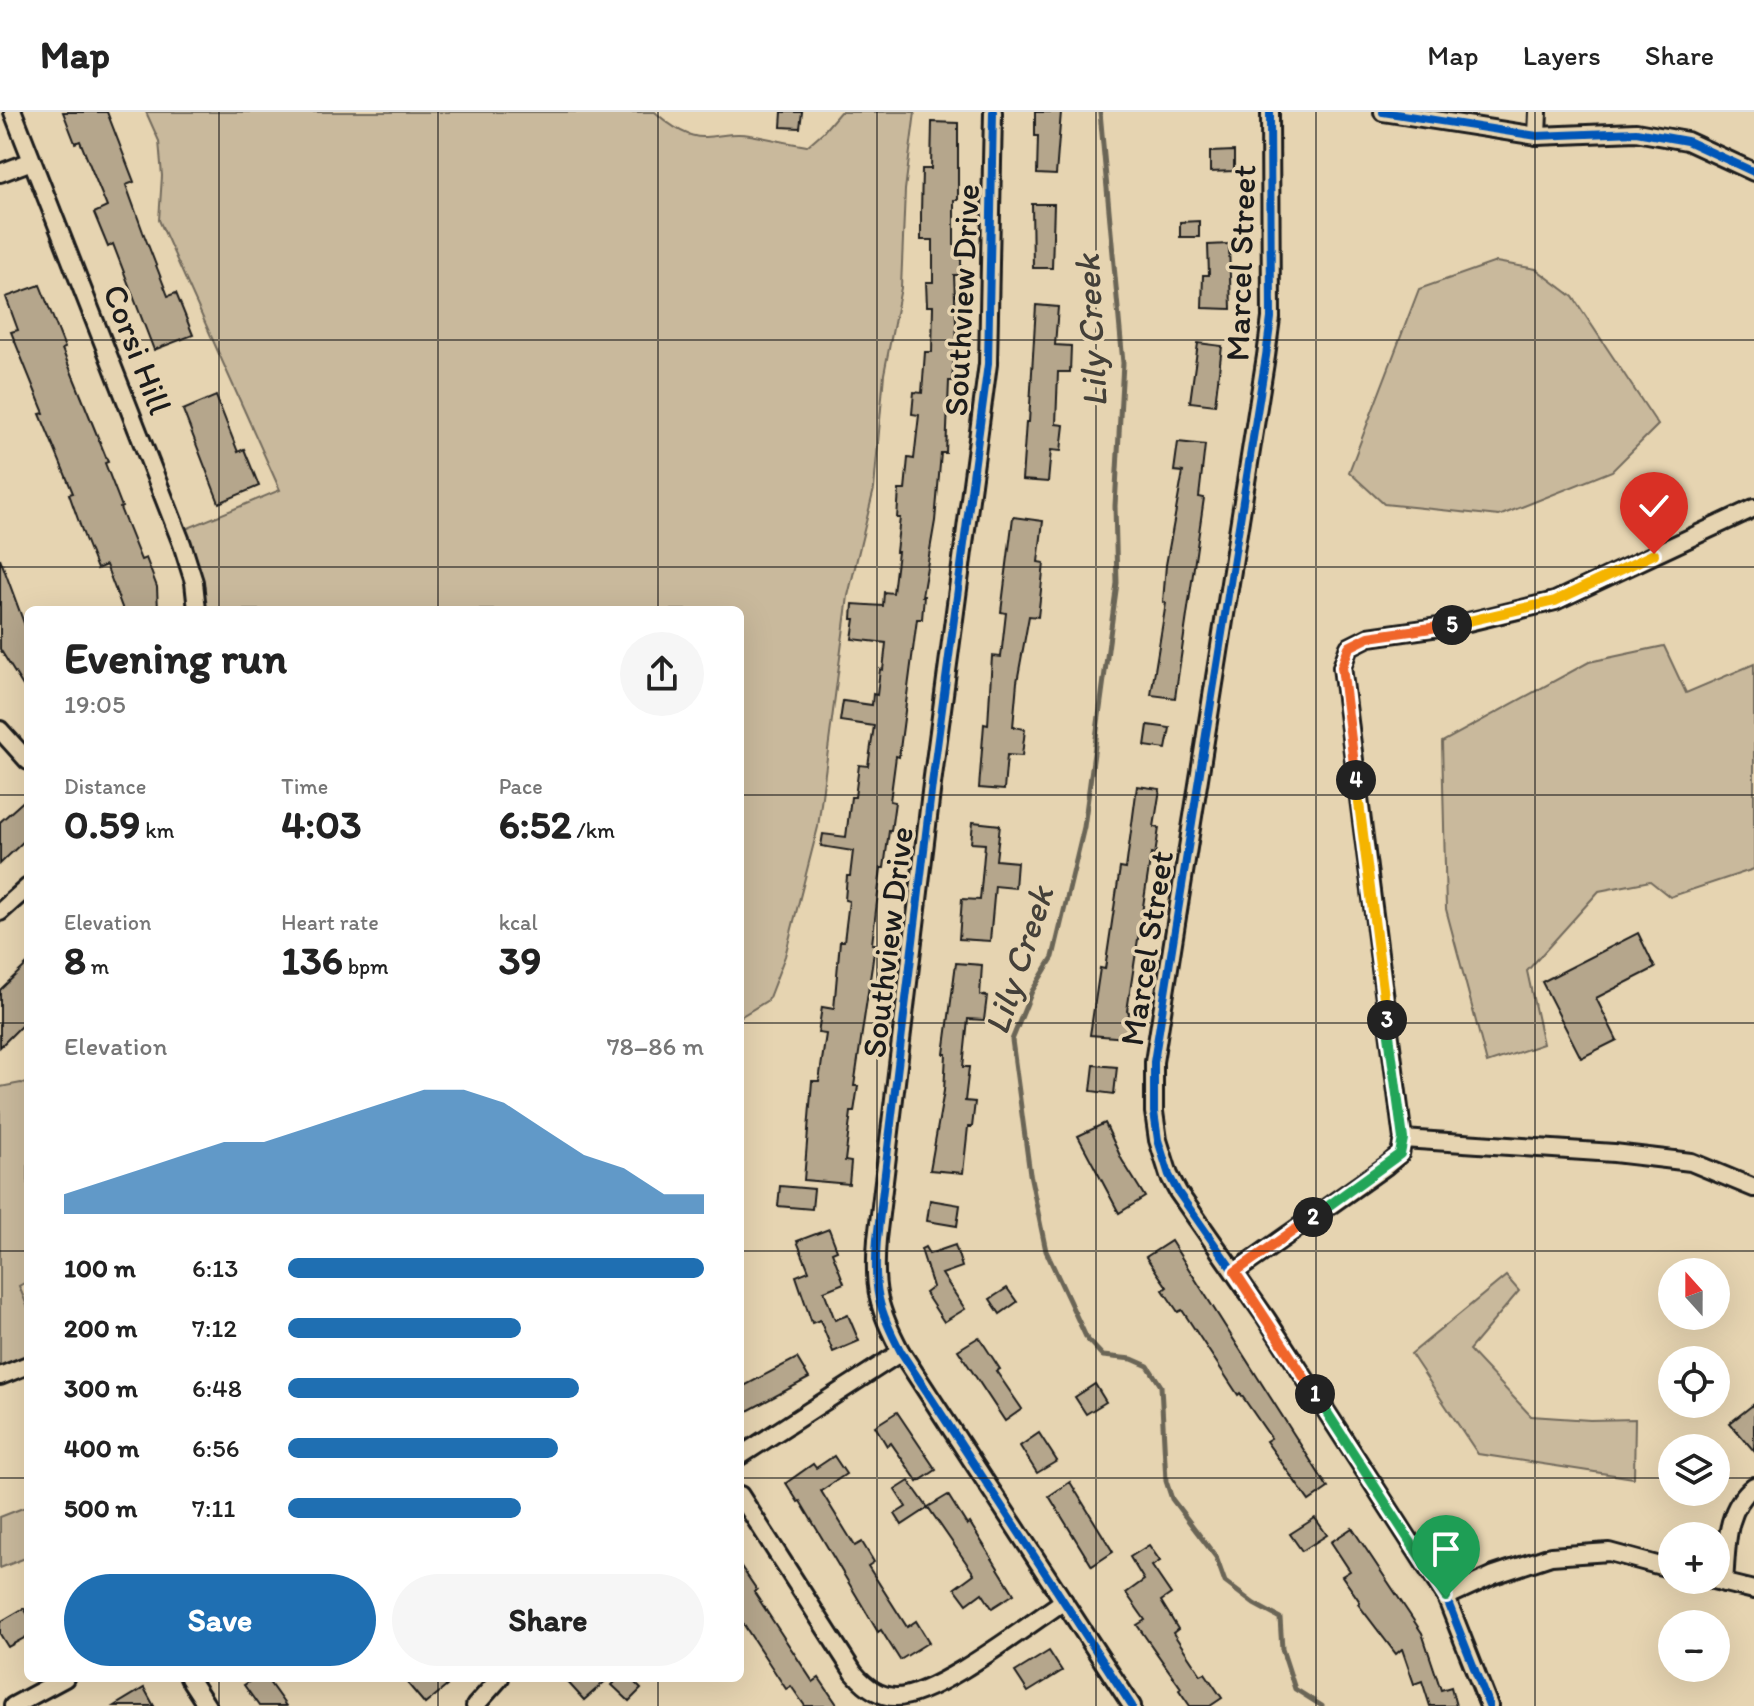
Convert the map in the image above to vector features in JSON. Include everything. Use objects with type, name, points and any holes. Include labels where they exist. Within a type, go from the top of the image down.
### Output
[{"type":"street","name":"Corsi Hill","points":[[13,112],[182,544],[194,582],[197,606]]},
{"type":"street","name":"Southview Drive","points":[[993,112],[988,364],[932,784],[875,1267],[877,1299],[901,1352],[1132,1706]]},
{"type":"street","name":"Marcel Street","points":[[1270,112],[1269,331],[1157,1046],[1153,1089],[1158,1140],[1178,1192],[1235,1272],[1446,1597],[1489,1706]]},
{"type":"street","points":[[1383,112],[1537,136],[1636,132],[1687,141],[1754,172]]},
{"type":"street","points":[[1537,136],[1538,112]]},
{"type":"street","points":[[0,173],[32,161]]},
{"type":"street","points":[[1235,1272],[1386,1166],[1400,1154],[1403,1139],[1342,667],[1349,647],[1369,637],[1460,624],[1555,601],[1754,508]]},
{"type":"street","points":[[0,730],[24,757]]},
{"type":"street","points":[[0,912],[24,891]]},
{"type":"street","points":[[1403,1139],[1614,1153],[1691,1162],[1754,1188]]},
{"type":"street","points":[[744,1453],[901,1352]]},
{"type":"street","points":[[0,1376],[24,1367]]},
{"type":"street","points":[[1729,1522],[1743,1495],[1754,1486]]},
{"type":"street","points":[[744,1501],[854,1673],[870,1689],[881,1694],[897,1697],[926,1691],[1064,1601]]},
{"type":"street","points":[[1446,1597],[1494,1575],[1551,1556],[1609,1552],[1658,1565]]},
{"type":"street","points":[[1730,1585],[1754,1590]]},
{"type":"street","points":[[13,1706],[58,1682]]},
{"type":"street","points":[[192,1682],[207,1706]]},
{"type":"street","points":[[475,1706],[496,1682]]},
{"type":"shaded area","points":[[146,112],[655,112],[684,133],[698,137],[744,134],[807,146],[840,112],[915,112],[905,190],[901,288],[884,374],[874,489],[848,596],[818,827],[785,956],[768,1000],[744,1015],[744,606],[195,606],[176,533],[280,490],[159,220],[162,176],[159,141]]},
{"type":"shaded area","points":[[1496,262],[1536,269],[1573,297],[1658,425],[1612,471],[1499,516],[1384,504],[1349,472],[1419,289]]},
{"type":"shaded area","points":[[1664,646],[1686,693],[1754,664],[1754,869],[1670,897],[1650,881],[1599,891],[1527,971],[1543,1044],[1487,1063],[1446,909],[1442,742],[1589,662]]},
{"type":"shaded area","points":[[24,1083],[24,1283],[19,1286],[24,1298],[24,1366],[0,1375],[0,1087]]},
{"type":"shaded area","points":[[1506,1276],[1519,1291],[1469,1350],[1531,1416],[1635,1419],[1634,1478],[1478,1454],[1411,1354]]},
{"type":"shaded area","points":[[24,1508],[24,1559],[0,1568],[0,1517]]},
{"type":"building","points":[[63,112],[107,112],[134,182],[126,185],[143,232],[168,296],[176,293],[193,335],[154,350],[113,244],[108,247],[94,213],[107,207],[80,141],[75,143]]},
{"type":"building","points":[[782,112],[802,112],[800,128],[781,127]]},
{"type":"building","points":[[1035,112],[1061,112],[1056,175],[1037,174]]},
{"type":"building","points":[[932,122],[958,123],[958,200],[954,200],[954,245],[961,245],[961,275],[954,275],[957,345],[952,381],[949,381],[946,453],[941,453],[935,521],[922,596],[922,619],[917,619],[899,757],[896,756],[890,801],[895,802],[891,831],[884,868],[881,868],[872,944],[875,944],[854,1086],[858,1086],[854,1112],[851,1112],[845,1161],[851,1162],[849,1184],[804,1180],[812,1081],[819,1081],[826,1034],[818,1033],[822,1007],[834,1009],[840,941],[844,941],[849,901],[845,900],[847,876],[850,876],[853,851],[821,846],[823,834],[846,837],[859,765],[868,766],[874,726],[840,721],[843,701],[872,705],[873,694],[877,695],[880,669],[883,670],[886,643],[852,639],[855,619],[852,619],[853,604],[883,606],[884,592],[893,593],[900,518],[897,518],[899,490],[905,490],[908,458],[914,459],[919,415],[912,414],[914,392],[922,393],[925,352],[932,352],[933,306],[927,306],[926,282],[933,282],[933,240],[921,240],[921,214],[922,169],[931,169]]},
{"type":"building","points":[[1234,151],[1234,171],[1210,172],[1210,152]]},
{"type":"building","points":[[1032,204],[1054,204],[1052,268],[1033,268]]},
{"type":"building","points":[[1199,221],[1199,237],[1180,237],[1180,222]]},
{"type":"building","points":[[1229,244],[1231,309],[1202,308],[1203,275],[1209,275],[1208,245]]},
{"type":"building","points":[[40,285],[65,348],[62,349],[108,462],[105,463],[120,508],[141,560],[146,558],[157,587],[158,606],[121,606],[106,565],[97,569],[69,494],[73,493],[40,414],[44,413],[11,332],[18,330],[6,297]]},
{"type":"building","points":[[1036,305],[1058,307],[1055,345],[1071,346],[1070,372],[1058,372],[1056,424],[1064,425],[1061,451],[1051,450],[1048,482],[1022,480]]},
{"type":"building","points":[[1198,343],[1222,346],[1215,405],[1190,402]]},
{"type":"building","points":[[216,396],[238,452],[244,449],[259,486],[219,503],[183,410]]},
{"type":"building","points":[[1178,442],[1205,445],[1199,497],[1204,498],[1175,698],[1151,695],[1166,603],[1163,602],[1166,565],[1183,472],[1174,471]]},
{"type":"building","points":[[1013,517],[1043,521],[1038,562],[1044,563],[1038,617],[1029,616],[1017,682],[1013,727],[1025,729],[1022,756],[1007,755],[1004,790],[979,788],[984,724],[988,725],[992,656],[1001,657],[1006,613],[1001,612]]},
{"type":"building","points":[[0,558],[24,623],[24,688],[0,649]]},
{"type":"building","points":[[1148,725],[1170,728],[1166,749],[1145,746]]},
{"type":"building","points":[[1137,786],[1160,789],[1154,827],[1159,828],[1155,855],[1151,854],[1127,1011],[1127,1038],[1090,1035],[1100,968],[1105,969],[1120,868],[1126,869]]},
{"type":"building","points":[[24,801],[24,841],[0,864],[0,822]]},
{"type":"building","points":[[973,822],[1000,825],[996,860],[1017,862],[1015,888],[995,886],[990,941],[959,939],[962,899],[980,900],[985,844],[971,843]]},
{"type":"building","points":[[1638,933],[1655,968],[1596,998],[1617,1040],[1581,1058],[1542,982]]},
{"type":"building","points":[[956,963],[982,965],[980,995],[987,996],[984,1020],[968,1019],[963,1067],[969,1067],[965,1101],[975,1102],[972,1127],[968,1127],[963,1173],[930,1170],[944,1091],[944,1054]]},
{"type":"building","points":[[24,967],[24,1023],[0,1047],[0,990]]},
{"type":"building","points":[[1094,1065],[1117,1067],[1114,1094],[1091,1091]]},
{"type":"building","points":[[1105,1123],[1122,1160],[1145,1197],[1119,1213],[1078,1136]]},
{"type":"building","points":[[780,1186],[814,1189],[812,1209],[778,1206]]},
{"type":"building","points":[[930,1200],[960,1205],[957,1226],[927,1221]]},
{"type":"building","points":[[829,1229],[837,1250],[832,1252],[844,1283],[824,1291],[835,1320],[848,1315],[859,1341],[833,1352],[820,1320],[812,1323],[796,1276],[809,1271],[797,1241]]},
{"type":"building","points":[[1171,1241],[1328,1488],[1309,1501],[1266,1441],[1271,1438],[1240,1393],[1238,1395],[1182,1310],[1178,1312],[1163,1290],[1167,1287],[1146,1257]]},
{"type":"building","points":[[955,1245],[962,1267],[942,1274],[965,1309],[944,1322],[925,1293],[933,1287],[921,1249],[925,1247],[929,1254]]},
{"type":"building","points":[[1007,1288],[1017,1302],[1000,1314],[990,1299]]},
{"type":"building","points":[[979,1337],[1000,1369],[996,1371],[1022,1409],[1005,1421],[958,1350]]},
{"type":"building","points":[[797,1358],[809,1378],[744,1413],[744,1386]]},
{"type":"building","points":[[1095,1384],[1106,1402],[1086,1414],[1075,1397]]},
{"type":"building","points":[[1754,1404],[1754,1451],[1730,1423]]},
{"type":"building","points":[[897,1412],[936,1470],[918,1482],[891,1443],[887,1446],[875,1426]]},
{"type":"building","points":[[1039,1433],[1057,1461],[1037,1473],[1020,1446]]},
{"type":"building","points":[[834,1456],[846,1474],[821,1491],[855,1546],[862,1542],[874,1562],[868,1566],[907,1627],[916,1621],[929,1642],[900,1660],[881,1630],[878,1632],[800,1501],[786,1483],[813,1464],[816,1468]]},
{"type":"building","points":[[909,1481],[928,1508],[902,1525],[895,1514],[906,1507],[895,1490]]},
{"type":"building","points":[[1070,1482],[1113,1552],[1092,1566],[1049,1496]]},
{"type":"building","points":[[948,1495],[967,1525],[970,1523],[1014,1594],[992,1608],[982,1593],[967,1604],[955,1588],[974,1574],[928,1507]]},
{"type":"building","points":[[1315,1518],[1327,1535],[1302,1551],[1290,1534]]},
{"type":"building","points":[[1352,1528],[1422,1633],[1441,1690],[1451,1687],[1456,1706],[1430,1706],[1422,1681],[1414,1684],[1402,1649],[1396,1654],[1358,1604],[1360,1602],[1342,1576],[1350,1571],[1331,1542]]},
{"type":"building","points":[[1149,1545],[1160,1561],[1152,1566],[1171,1594],[1161,1601],[1178,1629],[1173,1633],[1201,1675],[1205,1673],[1222,1698],[1210,1706],[1190,1706],[1137,1625],[1145,1620],[1126,1593],[1144,1580],[1130,1557]]},
{"type":"building","points":[[744,1571],[757,1590],[754,1592],[813,1682],[819,1678],[838,1706],[805,1706],[791,1686],[786,1689],[744,1625]]},
{"type":"building","points":[[24,1608],[24,1638],[8,1647],[0,1634],[0,1622]]},
{"type":"building","points":[[1049,1651],[1062,1671],[1028,1692],[1015,1672]]},
{"type":"building","points":[[249,1682],[269,1682],[286,1706],[259,1706],[244,1685]]},
{"type":"building","points":[[406,1682],[444,1682],[447,1686],[425,1704]]},
{"type":"building","points":[[568,1682],[604,1682],[584,1700]]},
{"type":"building","points":[[615,1682],[634,1682],[641,1689],[629,1701],[612,1685]]},
{"type":"building","points":[[144,1688],[154,1706],[114,1706]]},
{"type":"waterway","name":"Lily Creek","points":[[1100,112],[1123,363],[1115,506],[1117,583],[1084,827],[1053,957],[1032,991],[1012,1040],[1030,1174],[1046,1251],[1087,1339],[1103,1356],[1132,1359],[1148,1366],[1161,1386],[1166,1481],[1172,1499],[1216,1557],[1225,1582],[1254,1604],[1280,1618],[1282,1649],[1295,1689],[1322,1706]]},
{"type":"cycle path","points":[[993,112],[988,364],[932,784],[877,1239],[877,1285],[882,1311],[901,1352],[1132,1706]]},
{"type":"cycle path","points":[[1270,112],[1271,318],[1154,1062],[1154,1112],[1158,1140],[1178,1192],[1266,1318],[1446,1597],[1489,1706]]},
{"type":"cycle path","points":[[1383,112],[1537,136],[1636,132],[1687,141],[1754,172]]},
{"type":"route","points":[[1446,1597],[1235,1272],[1386,1166],[1400,1154],[1403,1139],[1342,667],[1349,647],[1369,637],[1460,624],[1555,601],[1654,554]]}]
